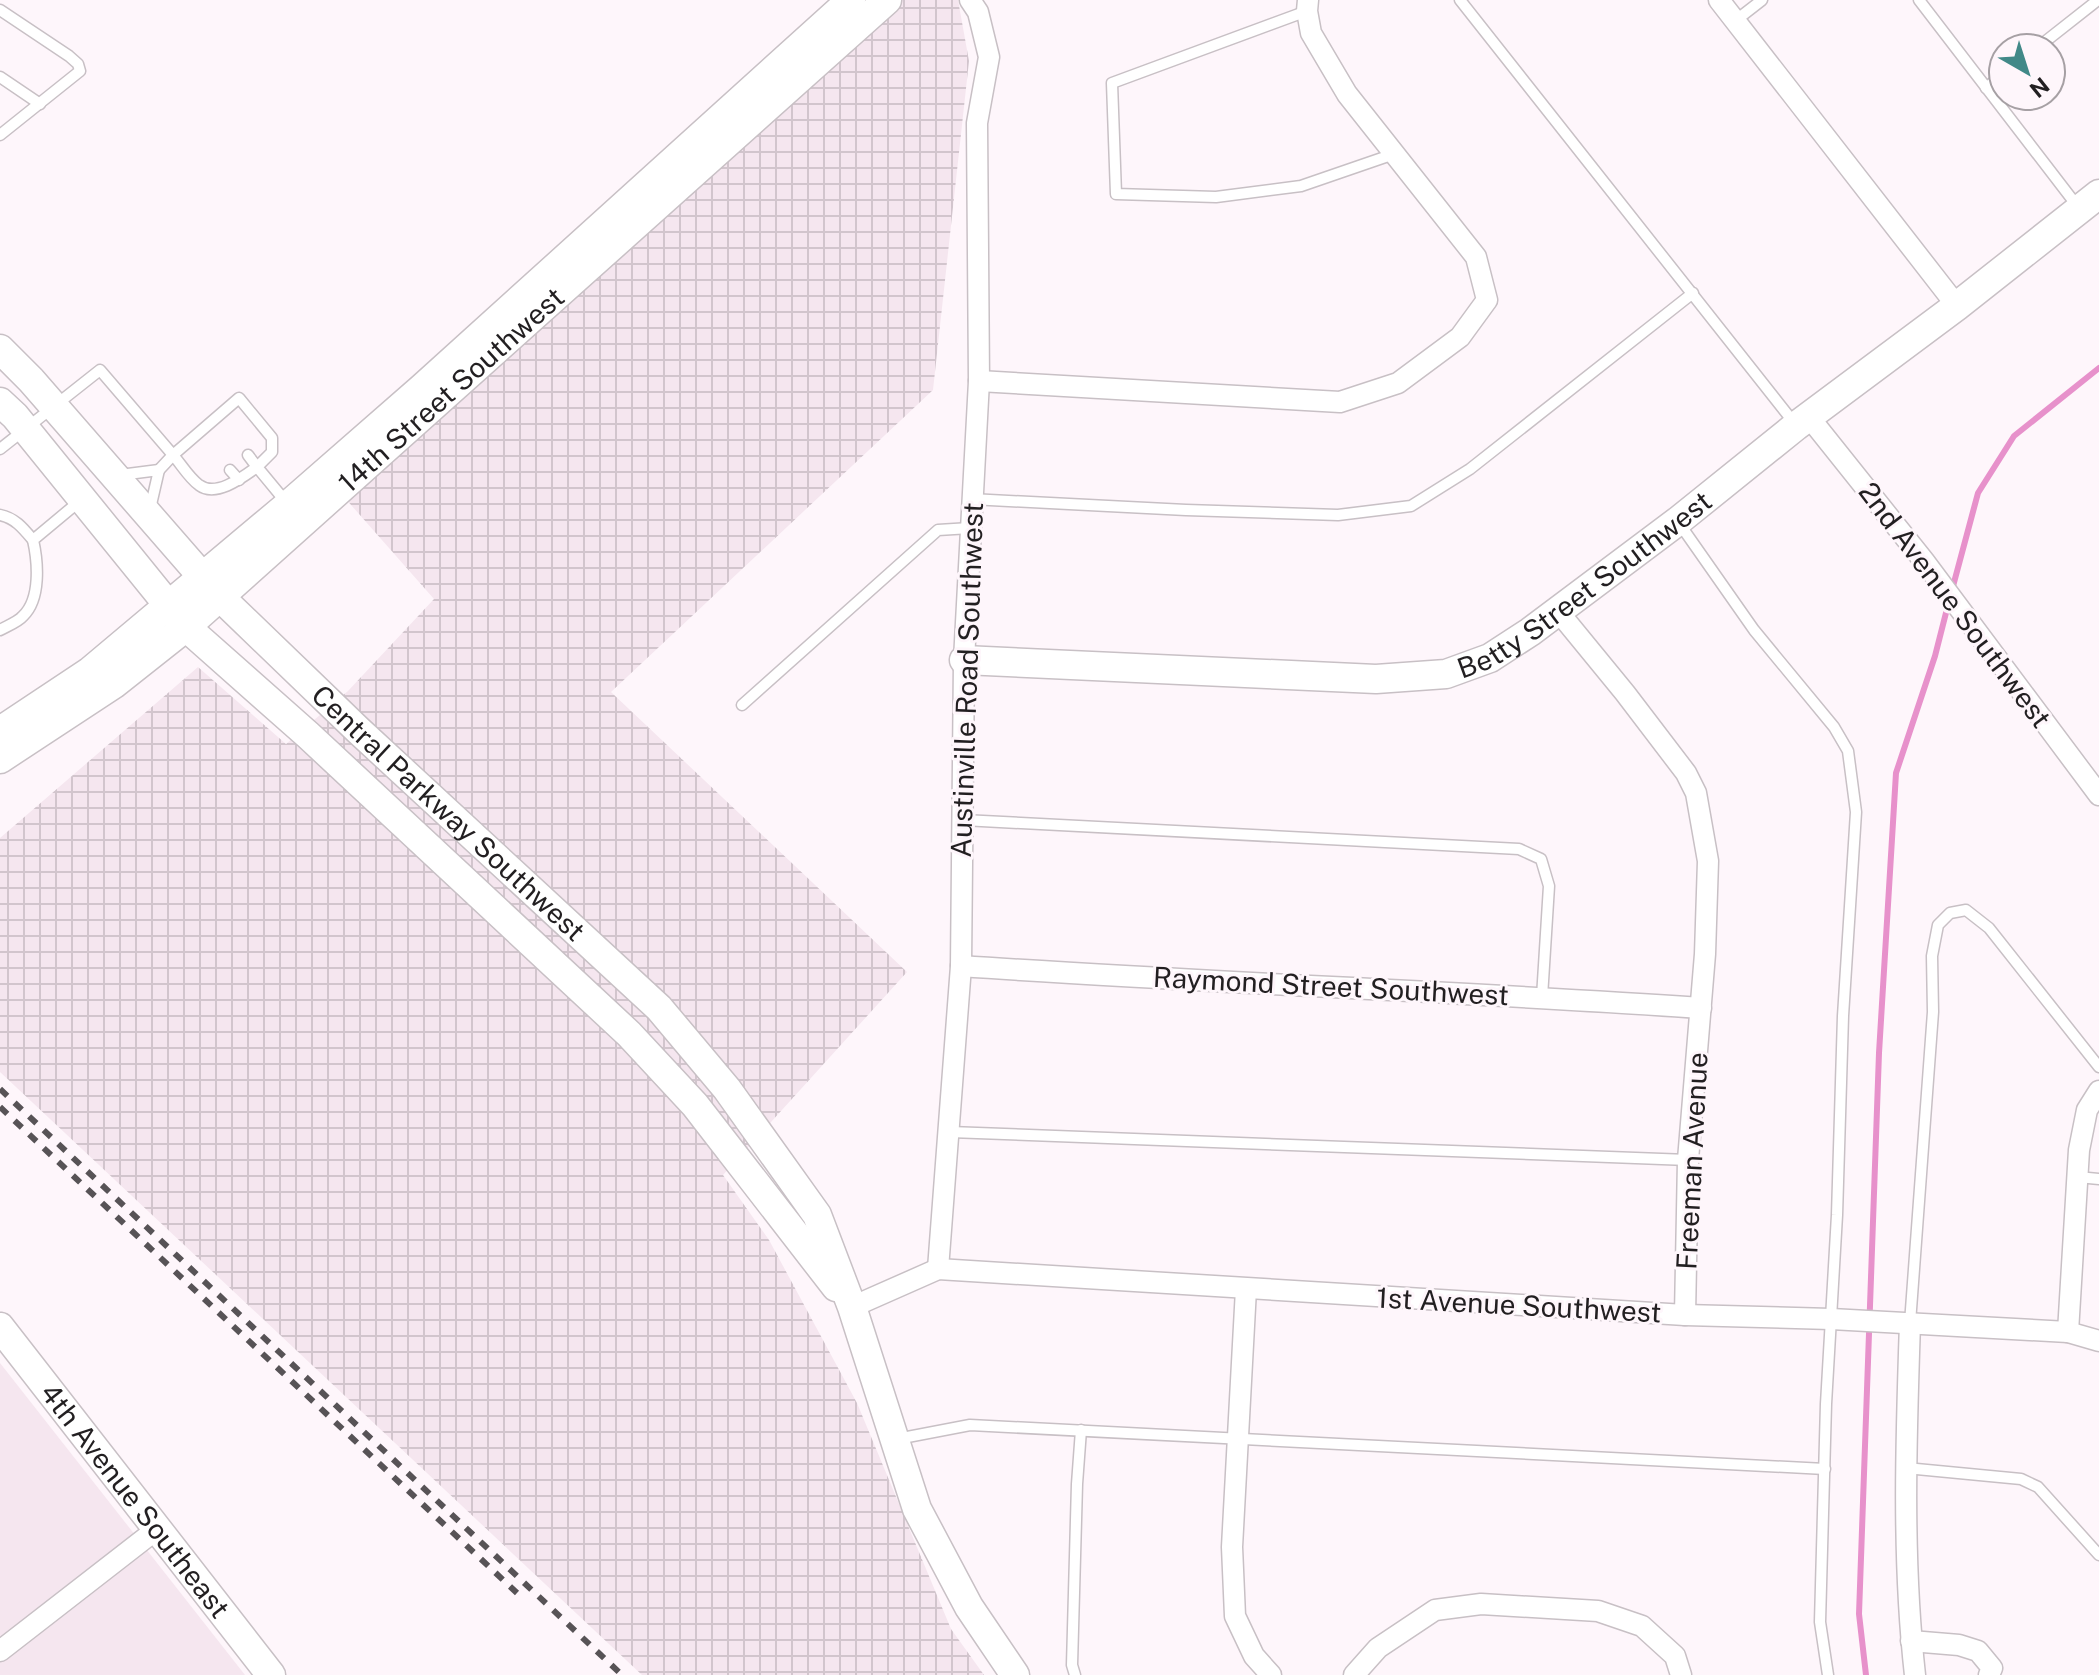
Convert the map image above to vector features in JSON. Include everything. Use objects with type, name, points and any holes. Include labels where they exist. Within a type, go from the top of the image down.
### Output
[{"type":"street","name":"14th Street Southwest","points":[[295,514],[851,0]]},
{"type":"street","name":"14th Street Southwest","points":[[0,759],[114,684],[178,617],[887,0]]},
{"type":"street","name":"Austinville Road Southwest","points":[[938,1269],[961,966],[964,660],[979,381],[977,123],[989,57],[978,12],[970,0]]},
{"type":"street","points":[[1719,0],[1957,306]]},
{"type":"street","points":[[979,381],[1340,402],[1398,383],[1460,337],[1487,300],[1476,257],[1347,94],[1311,33],[1308,5]]},
{"type":"street","name":"Betty Street Southwest","points":[[964,660],[1376,679],[1446,674],[1490,658],[1678,521],[1802,421],[1957,306],[2089,201]]},
{"type":"street","name":"Central Parkway Southwest","points":[[0,349],[212,587],[358,730],[659,1008],[695,1048],[817,1215],[852,1307],[917,1509],[947,1570],[1015,1675]]},
{"type":"street","name":"Central Parkway Southwest","points":[[0,402],[178,617],[629,1034],[695,1105],[852,1307]]},
{"type":"street","name":"2nd Avenue Southwest","points":[[1802,421],[1924,561],[2099,795]]},
{"type":"street","name":"Freeman Avenue","points":[[1557,610],[1686,773],[1696,793],[1708,861],[1701,1008],[1688,1160],[1685,1315]]},
{"type":"street","name":"14th Street Southwest","points":[[0,731],[178,617]]},
{"type":"street","name":"Raymond Street Southwest","points":[[961,966],[1701,1008]]},
{"type":"street","points":[[2068,1332],[2079,1150],[2087,1110],[2099,1091]]},
{"type":"street","points":[[852,1307],[938,1269]]},
{"type":"street","name":"1st Avenue Southwest","points":[[938,1269],[1685,1315],[1831,1319],[2068,1332],[2099,1341]]},
{"type":"street","points":[[1246,1289],[1232,1547],[1235,1616],[1254,1656],[1271,1675]]},
{"type":"street","points":[[1910,1323],[1906,1468],[1911,1641],[1915,1675]]},
{"type":"street","name":"4th Avenue Southeast","points":[[0,1327],[271,1675]]},
{"type":"street","points":[[0,1651],[157,1529]]},
{"type":"street","points":[[1354,1675],[1378,1648],[1435,1610],[1481,1604],[1598,1611],[1642,1626],[1675,1656],[1681,1675]]},
{"type":"street","points":[[1911,1641],[1959,1645],[1978,1651],[1992,1668],[1989,1675]]},
{"type":"lane","points":[[1460,0],[1693,293],[1802,421]]},
{"type":"lane","points":[[1735,21],[1762,0]]},
{"type":"lane","points":[[1919,0],[1986,88],[2089,201]]},
{"type":"lane","points":[[2057,32],[2098,0]]},
{"type":"lane","points":[[1308,5],[1112,83],[1116,194],[1216,197],[1301,186],[1394,154]]},
{"type":"lane","points":[[0,10],[78,64],[80,71],[74,79],[0,135]]},
{"type":"lane","points":[[0,77],[40,104]]},
{"type":"lane","points":[[971,499],[1338,515],[1411,506],[1470,469],[1693,293]]},
{"type":"lane","points":[[0,449],[100,370],[173,455],[200,487],[211,489],[239,480],[272,452],[272,438],[239,398],[219,419],[173,455],[159,470],[148,514]]},
{"type":"lane","points":[[248,455],[295,514]]},
{"type":"lane","points":[[115,476],[159,470]]},
{"type":"lane","points":[[230,470],[239,480]]},
{"type":"lane","points":[[33,540],[83,499]]},
{"type":"lane","points":[[0,515],[9,516],[33,540],[37,557],[33,599],[24,616],[0,630]]},
{"type":"lane","points":[[1678,521],[1754,630],[1834,727],[1848,751],[1856,812],[1843,1016],[1820,1622],[1828,1675]]},
{"type":"lane","points":[[742,705],[938,530],[970,528]]},
{"type":"lane","points":[[963,820],[1519,849],[1541,859],[1549,886],[1542,997]]},
{"type":"lane","points":[[1910,1323],[1933,1012],[1932,956],[1938,925],[1950,913],[1966,910],[1989,928],[2099,1067]]},
{"type":"lane","points":[[950,1132],[1688,1160]]},
{"type":"lane","points":[[2078,1177],[2099,1179]]},
{"type":"lane","points":[[894,1439],[970,1425],[1825,1469]]},
{"type":"lane","points":[[1075,1675],[1072,1665],[1081,1430]]},
{"type":"lane","points":[[1906,1468],[2021,1479],[2038,1487],[2099,1555]]},
{"type":"shaded area","points":[[901,0],[958,0],[969,61],[933,390],[611,692],[907,972],[723,1175],[769,1240],[857,1403],[951,1629],[984,1675],[642,1675],[0,1072],[0,838],[198,667],[286,744],[348,691],[434,599],[344,497]]},
{"type":"shaded area","points":[[0,1363],[245,1675],[0,1675]]},
{"type":"waterway","points":[[1952,590],[1978,493],[2014,436],[2099,368]]},
{"type":"waterway","points":[[1866,1675],[1859,1614],[1879,1053],[1896,773],[1935,656],[1949,601]]},
{"type":"railway","points":[[0,1089],[622,1675]]},
{"type":"railway","points":[[0,1107],[517,1593]]}]
